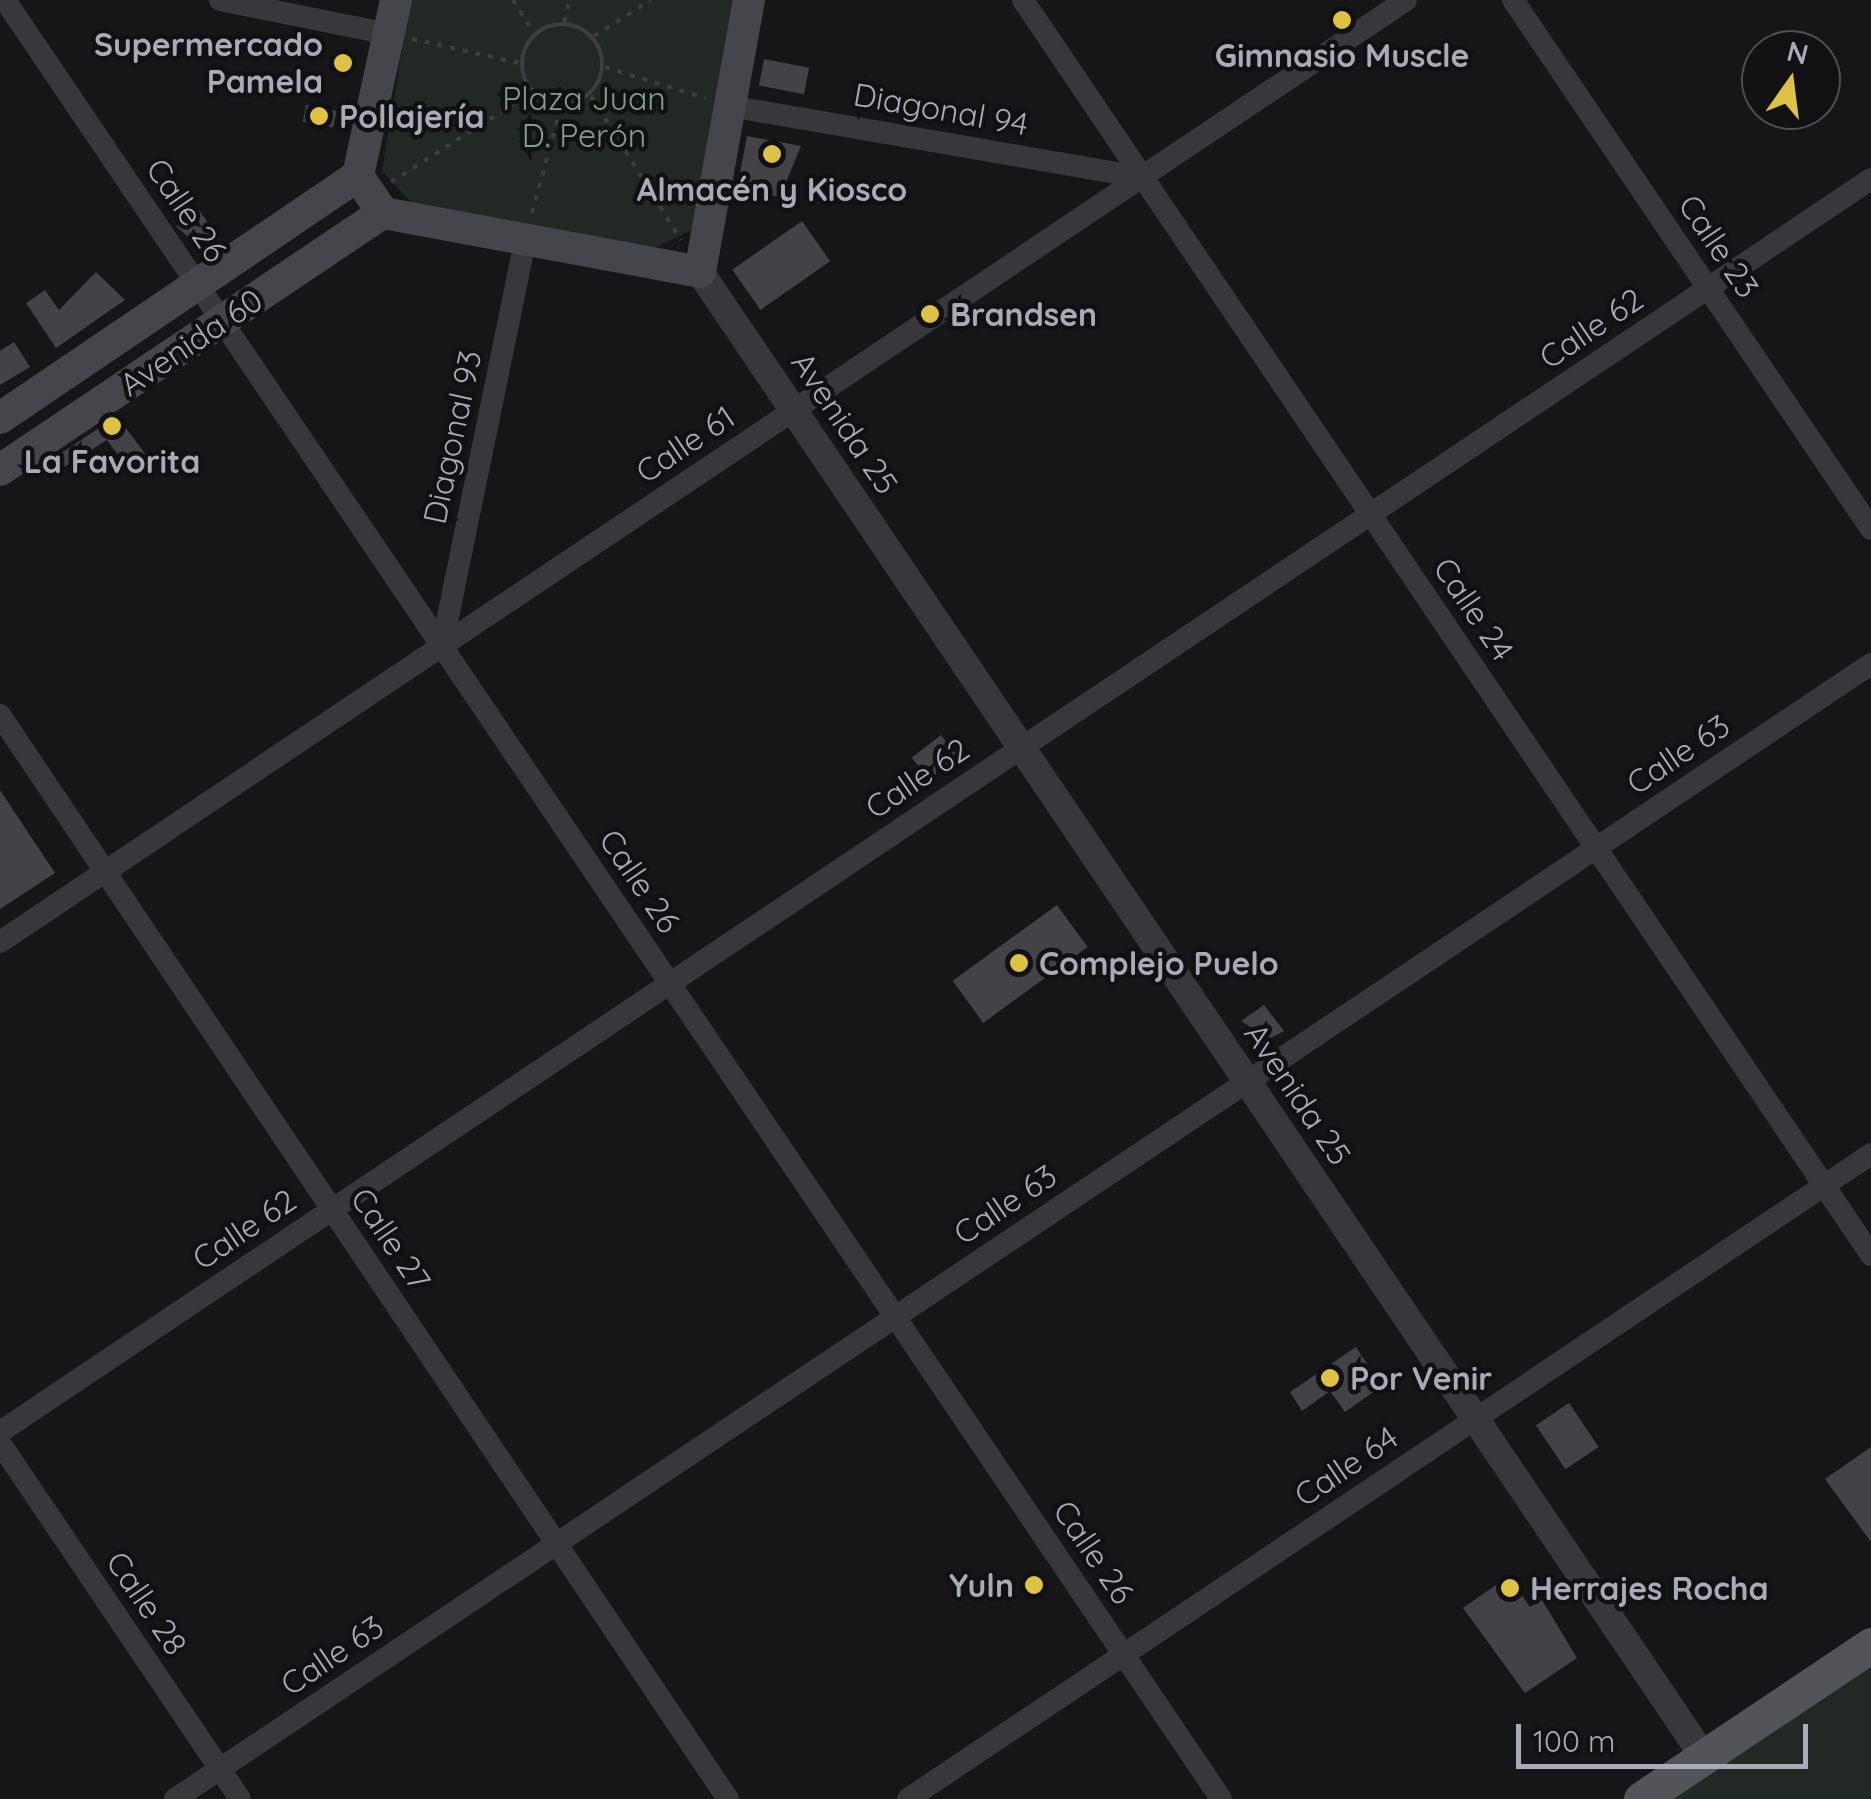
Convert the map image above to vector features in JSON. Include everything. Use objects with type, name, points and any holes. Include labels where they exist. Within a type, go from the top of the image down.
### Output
[{"type":"main road","points":[[396,0],[388,34],[370,195],[525,240],[700,272],[749,0]]},
{"type":"main road","name":"Avenida 60","points":[[0,418],[198,284],[370,195]]},
{"type":"main road","name":"Avenida 60","points":[[0,470],[222,321],[370,195]]},
{"type":"main road","points":[[1641,1799],[1871,1645]]},
{"type":"street","name":"Calle 26","points":[[5,0],[1221,1799]]},
{"type":"street","points":[[220,0],[388,34]]},
{"type":"street","name":"Calle 24","points":[[1023,0],[1871,1255]]},
{"type":"street","name":"Calle 61","points":[[0,942],[1406,0]]},
{"type":"street","name":"Calle 23","points":[[1513,0],[1871,529]]},
{"type":"street","name":"Diagonal 94","points":[[730,106],[1142,176]]},
{"type":"street","name":"Calle 62","points":[[0,1432],[1871,179]]},
{"type":"street","name":"Diagonal 93","points":[[442,646],[525,240]]},
{"type":"street","name":"Avenida 25","points":[[700,272],[1704,1756]]},
{"type":"street","name":"Calle 63","points":[[175,1799],[1871,664]]},
{"type":"street","name":"Calle 27","points":[[0,715],[728,1799]]},
{"type":"street","name":"Calle 64","points":[[908,1799],[1871,1154]]},
{"type":"street","name":"Calle 28","points":[[0,1443],[240,1799]]},
{"type":"path","points":[[513,0],[534,33]]},
{"type":"path","points":[[564,22],[570,0]]},
{"type":"path","points":[[594,36],[651,0]]},
{"type":"path","points":[[564,22],[594,36],[605,66],[591,96],[560,107],[531,93],[520,62],[534,33],[564,22]]},
{"type":"path","points":[[388,34],[520,62]]},
{"type":"path","points":[[605,66],[730,106]]},
{"type":"path","points":[[370,195],[531,93]]},
{"type":"path","points":[[591,96],[700,272]]},
{"type":"path","points":[[525,240],[560,107]]},
{"type":"green space","name":"Plaza Juan D. Perón","points":[[410,0],[734,0],[697,228],[652,249],[415,207],[382,171]]},
{"type":"green space","points":[[1871,1662],[1871,1799],[1665,1799]]},
{"type":"building","points":[[764,59],[809,68],[804,94],[759,86]]},
{"type":"building","name":"Pollajería","points":[[306,105],[336,111],[333,128],[303,122]]},
{"type":"building","points":[[747,136],[801,146],[780,197],[737,189]]},
{"type":"building","points":[[199,210],[220,240],[203,251],[176,226]]},
{"type":"building","points":[[802,221],[830,261],[760,310],[732,270]]},
{"type":"building","points":[[96,272],[125,300],[56,348],[26,303],[45,290],[59,310]]},
{"type":"building","points":[[14,342],[30,367],[0,385],[0,351]]},
{"type":"building","points":[[117,416],[149,459],[131,472],[107,440],[61,469],[54,458]]},
{"type":"building","points":[[941,735],[958,757],[929,780],[912,758]]},
{"type":"building","points":[[0,790],[55,873],[0,909]]},
{"type":"building","name":"Complejo Puelo","points":[[1057,905],[1088,947],[983,1023],[953,981]]},
{"type":"building","points":[[1264,1005],[1284,1031],[1269,1039],[1241,1021]]},
{"type":"building","name":"Por Venir","points":[[1356,1347],[1382,1386],[1345,1412],[1330,1391],[1302,1411],[1290,1392]]},
{"type":"building","points":[[1569,1403],[1599,1447],[1565,1469],[1536,1425]]},
{"type":"building","points":[[1871,1447],[1871,1542],[1825,1479]]},
{"type":"building","points":[[1509,1576],[1530,1607],[1542,1600],[1577,1658],[1525,1693],[1463,1608]]},
{"type":"place","name":"Gimnasio Muscle","points":[[1342,20]]},
{"type":"place","name":"Supermercado Pamela","points":[[343,63]]},
{"type":"place","name":"Pollajería","points":[[319,116]]},
{"type":"place","name":"Almacén y Kiosco","points":[[772,154]]},
{"type":"place","name":"Brandsen","points":[[930,314]]},
{"type":"place","name":"La Favorita","points":[[112,426]]},
{"type":"place","name":"Complejo Puelo","points":[[1019,963]]},
{"type":"place","name":"Por Venir","points":[[1330,1378]]},
{"type":"place","name":"Yuln","points":[[1034,1585]]},
{"type":"place","name":"Herrajes Rocha","points":[[1510,1588]]}]
